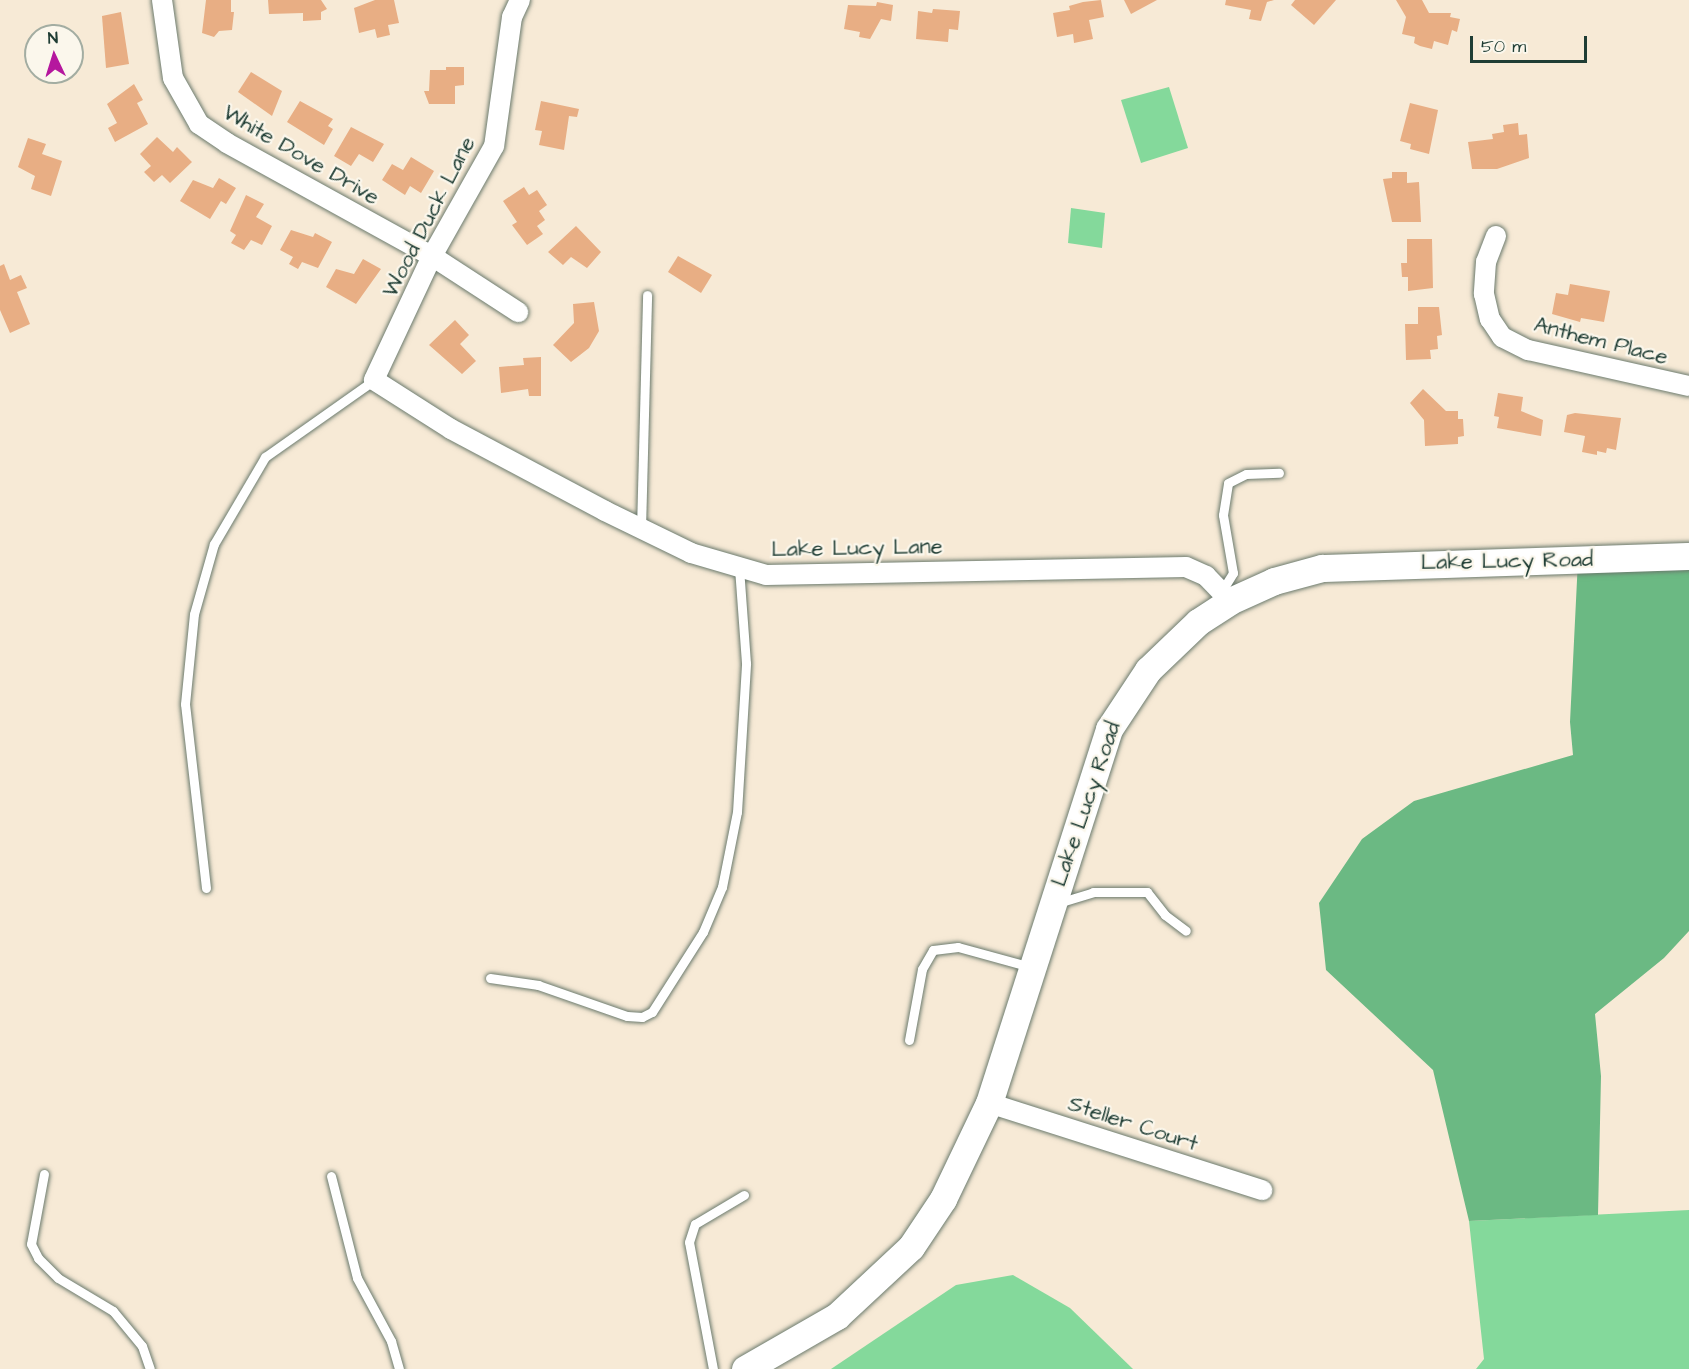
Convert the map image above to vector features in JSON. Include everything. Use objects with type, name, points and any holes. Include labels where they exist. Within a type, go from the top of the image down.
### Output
[{"type":"street","name":"White Dove Drive","points":[[162,0],[173,78],[199,124],[227,143],[432,256],[518,312]]},
{"type":"street","name":"Wood Duck Lane","points":[[374,380],[432,256],[494,146],[512,17],[520,0]]},
{"type":"street","name":"Anthem Place","points":[[1496,236],[1486,262],[1484,294],[1490,320],[1502,337],[1528,350],[1689,386]]},
{"type":"street","name":"Lake Lucy Lane","points":[[374,380],[451,429],[641,529],[692,553],[766,575],[1186,567],[1227,595]]},
{"type":"street","name":"Lake Lucy Road","points":[[746,1369],[837,1316],[911,1247],[969,1152],[989,1104],[1098,759],[1125,701],[1171,646],[1227,595],[1322,568],[1689,556]]},
{"type":"street","name":"Steller Court","points":[[989,1104],[1262,1190]]},
{"type":"lane","points":[[641,529],[647,295]]},
{"type":"lane","points":[[206,888],[185,704],[194,614],[214,543],[266,457],[374,380]]},
{"type":"lane","points":[[1227,595],[1233,573],[1223,515],[1228,483],[1246,474],[1279,473]]},
{"type":"lane","points":[[490,978],[538,985],[627,1016],[642,1017],[652,1012],[703,932],[722,887],[736,812],[746,663],[739,567]]},
{"type":"lane","points":[[1050,905],[1093,892],[1147,892],[1165,915],[1186,931]]},
{"type":"lane","points":[[909,1040],[922,969],[933,950],[958,947],[1031,967]]},
{"type":"lane","points":[[44,1174],[32,1244],[38,1258],[58,1278],[113,1311],[142,1346],[150,1369]]},
{"type":"lane","points":[[331,1176],[357,1278],[391,1341],[399,1369]]},
{"type":"lane","points":[[713,1369],[689,1242],[695,1224],[744,1195]]},
{"type":"green space","points":[[1169,87],[1188,148],[1141,163],[1121,100]]},
{"type":"green space","points":[[1071,208],[1105,213],[1102,248],[1068,243]]},
{"type":"green space","points":[[1689,556],[1689,931],[1664,958],[1595,1014],[1601,1076],[1598,1215],[1469,1221],[1433,1070],[1326,970],[1319,903],[1362,839],[1414,801],[1573,755],[1570,722],[1578,560]]},
{"type":"green space","points":[[1689,1210],[1689,1369],[1476,1369],[1484,1359],[1469,1221]]},
{"type":"green space","points":[[1013,1275],[1070,1308],[1133,1369],[831,1369],[956,1285]]},
{"type":"building","points":[[206,0],[231,0],[231,12],[234,12],[232,30],[219,31],[214,37],[202,33]]},
{"type":"building","points":[[268,0],[321,0],[327,9],[321,12],[321,20],[303,21],[303,13],[269,14]]},
{"type":"building","points":[[375,0],[394,0],[399,23],[388,25],[390,35],[377,38],[375,29],[359,33],[354,8]]},
{"type":"building","points":[[1101,0],[1104,17],[1089,20],[1093,39],[1074,43],[1073,34],[1057,37],[1053,13],[1070,10],[1069,6],[1083,2]]},
{"type":"building","points":[[1124,0],[1157,0],[1131,14]]},
{"type":"building","points":[[1226,0],[1274,0],[1267,2],[1261,21],[1249,19],[1251,10],[1225,5]]},
{"type":"building","points":[[1295,0],[1336,0],[1314,25],[1291,5]]},
{"type":"building","points":[[1396,0],[1422,0],[1429,13],[1451,13],[1450,17],[1460,19],[1457,32],[1452,30],[1448,45],[1434,41],[1432,49],[1414,43],[1415,37],[1402,34],[1406,17]]},
{"type":"building","points":[[877,2],[893,5],[891,21],[881,19],[870,39],[859,37],[860,32],[844,29],[848,5],[876,6]]},
{"type":"building","points":[[933,9],[960,11],[958,30],[949,29],[948,42],[916,39],[918,11],[932,13]]},
{"type":"building","points":[[121,12],[129,64],[106,68],[102,16]]},
{"type":"building","points":[[446,67],[464,67],[464,85],[455,86],[455,104],[429,104],[424,91],[429,91],[430,70],[446,70]]},
{"type":"building","points":[[251,72],[282,91],[272,116],[238,92]]},
{"type":"building","points":[[134,84],[143,100],[137,103],[148,124],[115,142],[108,128],[117,123],[107,104]]},
{"type":"building","points":[[300,101],[333,119],[328,126],[333,129],[324,145],[287,122]]},
{"type":"building","points":[[541,101],[579,109],[577,117],[569,116],[564,150],[539,145],[542,131],[535,130]]},
{"type":"building","points":[[1410,103],[1438,110],[1429,154],[1410,149],[1411,144],[1400,141]]},
{"type":"building","points":[[1518,123],[1519,135],[1527,134],[1529,158],[1497,169],[1472,169],[1468,142],[1493,139],[1492,134],[1504,132],[1503,125]]},
{"type":"building","points":[[351,127],[384,144],[373,162],[359,154],[351,166],[334,156]]},
{"type":"building","points":[[157,137],[173,152],[177,147],[192,162],[170,183],[162,175],[154,182],[144,172],[151,166],[140,154]]},
{"type":"building","points":[[28,138],[46,144],[42,154],[62,161],[51,196],[31,189],[35,176],[18,167]]},
{"type":"building","points":[[411,157],[434,171],[421,193],[410,186],[405,195],[382,180],[392,164],[403,170]]},
{"type":"building","points":[[1392,172],[1407,172],[1407,183],[1419,182],[1421,222],[1392,222],[1383,179],[1392,178]]},
{"type":"building","points":[[219,178],[236,188],[226,204],[221,201],[210,219],[180,201],[193,180],[213,188]]},
{"type":"building","points":[[524,187],[529,195],[537,190],[547,205],[539,211],[545,220],[537,226],[543,234],[527,245],[512,225],[517,222],[503,201]]},
{"type":"building","points":[[246,195],[264,204],[256,217],[272,226],[262,245],[251,240],[244,250],[231,243],[236,235],[230,231]]},
{"type":"building","points":[[576,226],[601,252],[587,268],[571,257],[563,265],[548,252]]},
{"type":"building","points":[[291,230],[313,237],[315,233],[332,242],[318,268],[302,262],[298,269],[289,264],[293,257],[280,250]]},
{"type":"building","points":[[1407,239],[1432,239],[1433,288],[1408,291],[1408,277],[1402,277],[1401,263],[1407,263]]},
{"type":"building","points":[[678,256],[712,275],[701,293],[668,272]]},
{"type":"building","points":[[363,259],[381,269],[356,304],[326,287],[336,269],[354,274]]},
{"type":"building","points":[[4,264],[10,280],[21,275],[27,288],[17,292],[30,324],[10,333],[0,310],[0,266]]},
{"type":"building","points":[[1570,284],[1610,291],[1604,322],[1581,318],[1580,322],[1552,314],[1556,293],[1568,295]]},
{"type":"building","points":[[594,302],[599,331],[589,348],[571,362],[553,345],[574,323],[573,304]]},
{"type":"building","points":[[1418,307],[1439,307],[1442,335],[1437,336],[1438,349],[1430,350],[1431,359],[1406,360],[1405,324],[1418,324]]},
{"type":"building","points":[[455,320],[469,335],[460,344],[476,361],[462,374],[429,345]]},
{"type":"building","points":[[541,357],[541,396],[529,396],[528,389],[501,393],[499,367],[524,365],[523,358]]},
{"type":"building","points":[[1423,389],[1446,411],[1458,411],[1458,419],[1463,419],[1464,436],[1458,437],[1458,444],[1425,446],[1424,420],[1410,403]]},
{"type":"building","points":[[1498,393],[1523,397],[1521,411],[1543,420],[1541,436],[1497,428],[1499,417],[1494,416]]},
{"type":"building","points":[[1575,413],[1621,418],[1616,450],[1607,448],[1606,453],[1597,451],[1597,455],[1582,452],[1585,436],[1564,432],[1567,415]]}]
